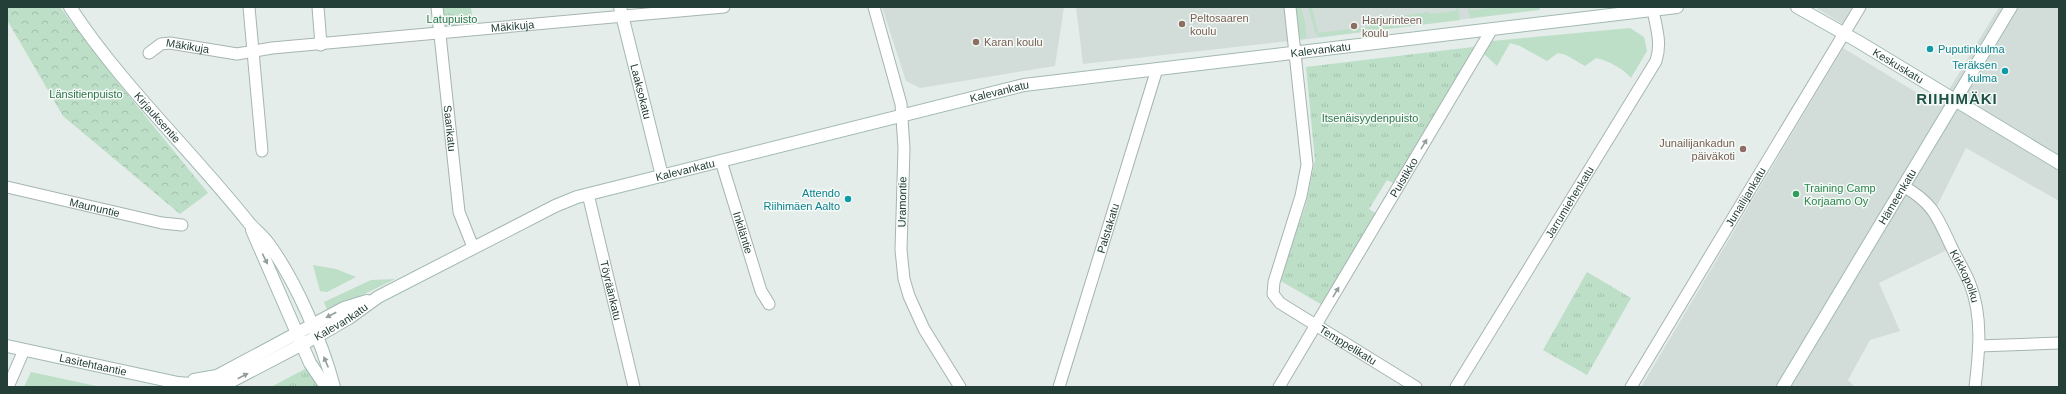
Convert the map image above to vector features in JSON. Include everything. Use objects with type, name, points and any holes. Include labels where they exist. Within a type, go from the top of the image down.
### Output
[{"type":"street","name":"Kirjauksentie","points":[[70,7],[83,27],[147,104],[249,224],[268,242],[304,308],[329,368],[334,387]]},
{"type":"street","points":[[249,7],[262,151]]},
{"type":"street","points":[[318,7],[320,45]]},
{"type":"street","name":"Saarikatu","points":[[437,7],[459,212],[473,247]]},
{"type":"street","name":"Mäkikuja","points":[[149,53],[162,44],[170,43],[237,54],[272,48],[440,34],[621,12],[724,7]]},
{"type":"street","name":"Uramontie","points":[[874,7],[901,104],[904,148],[901,250],[904,279],[909,296],[924,329],[960,387]]},
{"type":"street","points":[[1290,7],[1296,53]]},
{"type":"street","name":"Kalevankatu","points":[[302,344],[349,318],[378,297],[473,247],[555,206],[588,194],[1024,85],[1656,8],[1677,7]]},
{"type":"street","name":"Keskuskatu","points":[[1797,7],[1844,33],[2059,163]]},
{"type":"street","name":"Keskuskatu","points":[[1802,7],[1819,19]]},
{"type":"street","name":"Junailijankatu","points":[[1631,387],[1860,7]]},
{"type":"street","name":"Hämeenkatu","points":[[1783,387],[2011,7]]},
{"type":"street","name":"Jarrumiehenkatu","points":[[1456,387],[1656,61],[1659,37],[1656,8]]},
{"type":"street","name":"Laaksokatu","points":[[621,12],[662,176]]},
{"type":"street","name":"Puistikko","points":[[1279,387],[1492,29]]},
{"type":"street","name":"Temppelikatu","points":[[1296,53],[1307,165],[1301,196],[1274,282],[1273,294],[1280,303],[1416,387]]},
{"type":"street","name":"Palstakatu","points":[[1059,387],[1157,69]]},
{"type":"street","name":"Inkiläntie","points":[[721,161],[760,285],[769,304]]},
{"type":"street","name":"Kirkkopolku","points":[[1903,186],[1922,197],[1935,212],[1970,285],[1976,308],[1979,332],[1975,387]]},
{"type":"street","name":"Maununtie","points":[[7,187],[162,224],[182,225]]},
{"type":"street","name":"Töyräänkatu","points":[[588,194],[634,387]]},
{"type":"street","name":"Kirjauksentie","points":[[249,224],[315,372],[326,387]]},
{"type":"street","name":"Kalevankatu","points":[[311,326],[344,308],[378,297]]},
{"type":"street","name":"Lasitehtaantie","points":[[178,383],[217,376],[311,326]]},
{"type":"street","points":[[1979,346],[2059,343]]},
{"type":"street","name":"Lasitehtaantie","points":[[7,346],[178,383],[218,386],[226,384],[302,344]]},
{"type":"street","points":[[8,387],[24,350]]},
{"type":"shaded area","name":"Karan koulu","points":[[882,7],[1064,7],[1055,66],[920,88],[906,81]]},
{"type":"shaded area","name":"Peltosaaren koulu","points":[[1076,7],[1284,7],[1289,41],[1083,64]]},
{"type":"shaded area","name":"Harjurinteen koulu","points":[[1294,7],[1524,7],[1522,12],[1301,40],[1298,37]]},
{"type":"shaded area","points":[[1815,7],[1855,7],[1844,25]]},
{"type":"shaded area","points":[[1999,7],[2059,7],[2059,201],[1966,148],[1932,216],[1947,250],[1879,283],[1900,331],[1870,340],[1848,380],[1855,387],[1641,387],[1843,48],[1939,106]]},
{"type":"green space","name":"Länsitienpuisto","points":[[7,7],[60,7],[111,74],[208,193],[180,214],[63,116],[7,20]]},
{"type":"green space","name":"Latupuisto","points":[[437,7],[471,7],[474,29],[440,34]]},
{"type":"green space","points":[[1294,7],[1301,8],[1305,21],[1306,38],[1300,39],[1298,37]]},
{"type":"green space","points":[[1308,7],[1312,7],[1318,33],[1369,27],[1368,20],[1429,12],[1430,14],[1456,11],[1456,7],[1458,7],[1460,20],[1320,37],[1316,34]]},
{"type":"green space","points":[[1468,7],[1471,10],[1500,7],[1539,7],[1540,10],[1470,18]]},
{"type":"green space","points":[[1630,28],[1644,37],[1647,51],[1631,78],[1620,68],[1600,59],[1596,58],[1585,66],[1566,55],[1558,53],[1547,61],[1520,46],[1510,43],[1497,66],[1484,54],[1492,41]]},
{"type":"green space","name":"Itsenäisyydenpuisto","points":[[1481,46],[1397,185],[1387,180],[1369,209],[1379,215],[1324,306],[1279,280],[1306,204],[1315,160],[1306,67]]},
{"type":"green space","points":[[313,265],[336,269],[356,277],[327,292],[320,291]]},
{"type":"green space","points":[[1587,272],[1631,298],[1587,375],[1543,350]]},
{"type":"green space","points":[[395,279],[328,312],[324,302],[371,280]]},
{"type":"green space","points":[[307,368],[320,387],[271,387],[305,369]]},
{"type":"green space","points":[[31,372],[101,387],[24,387]]},
{"type":"place","name":"Peltosaaren koulu","points":[[1182,24]]},
{"type":"place","name":"Harjurinteen koulu","points":[[1354,26]]},
{"type":"place","name":"Karan koulu","points":[[976,42]]},
{"type":"place","name":"Puputinkulma","points":[[1930,49]]},
{"type":"place","name":"Teräksen kulma","points":[[2005,71]]},
{"type":"place","name":"Junailijankadun päiväkoti","points":[[1743,149]]},
{"type":"place","name":"Training Camp Korjaamo Oy","points":[[1796,194]]},
{"type":"place","name":"Attendo Riihimäen Aalto","points":[[848,199]]},
{"type":"district","name":"RIIHIMÄKI","points":[[1957,99]]}]
